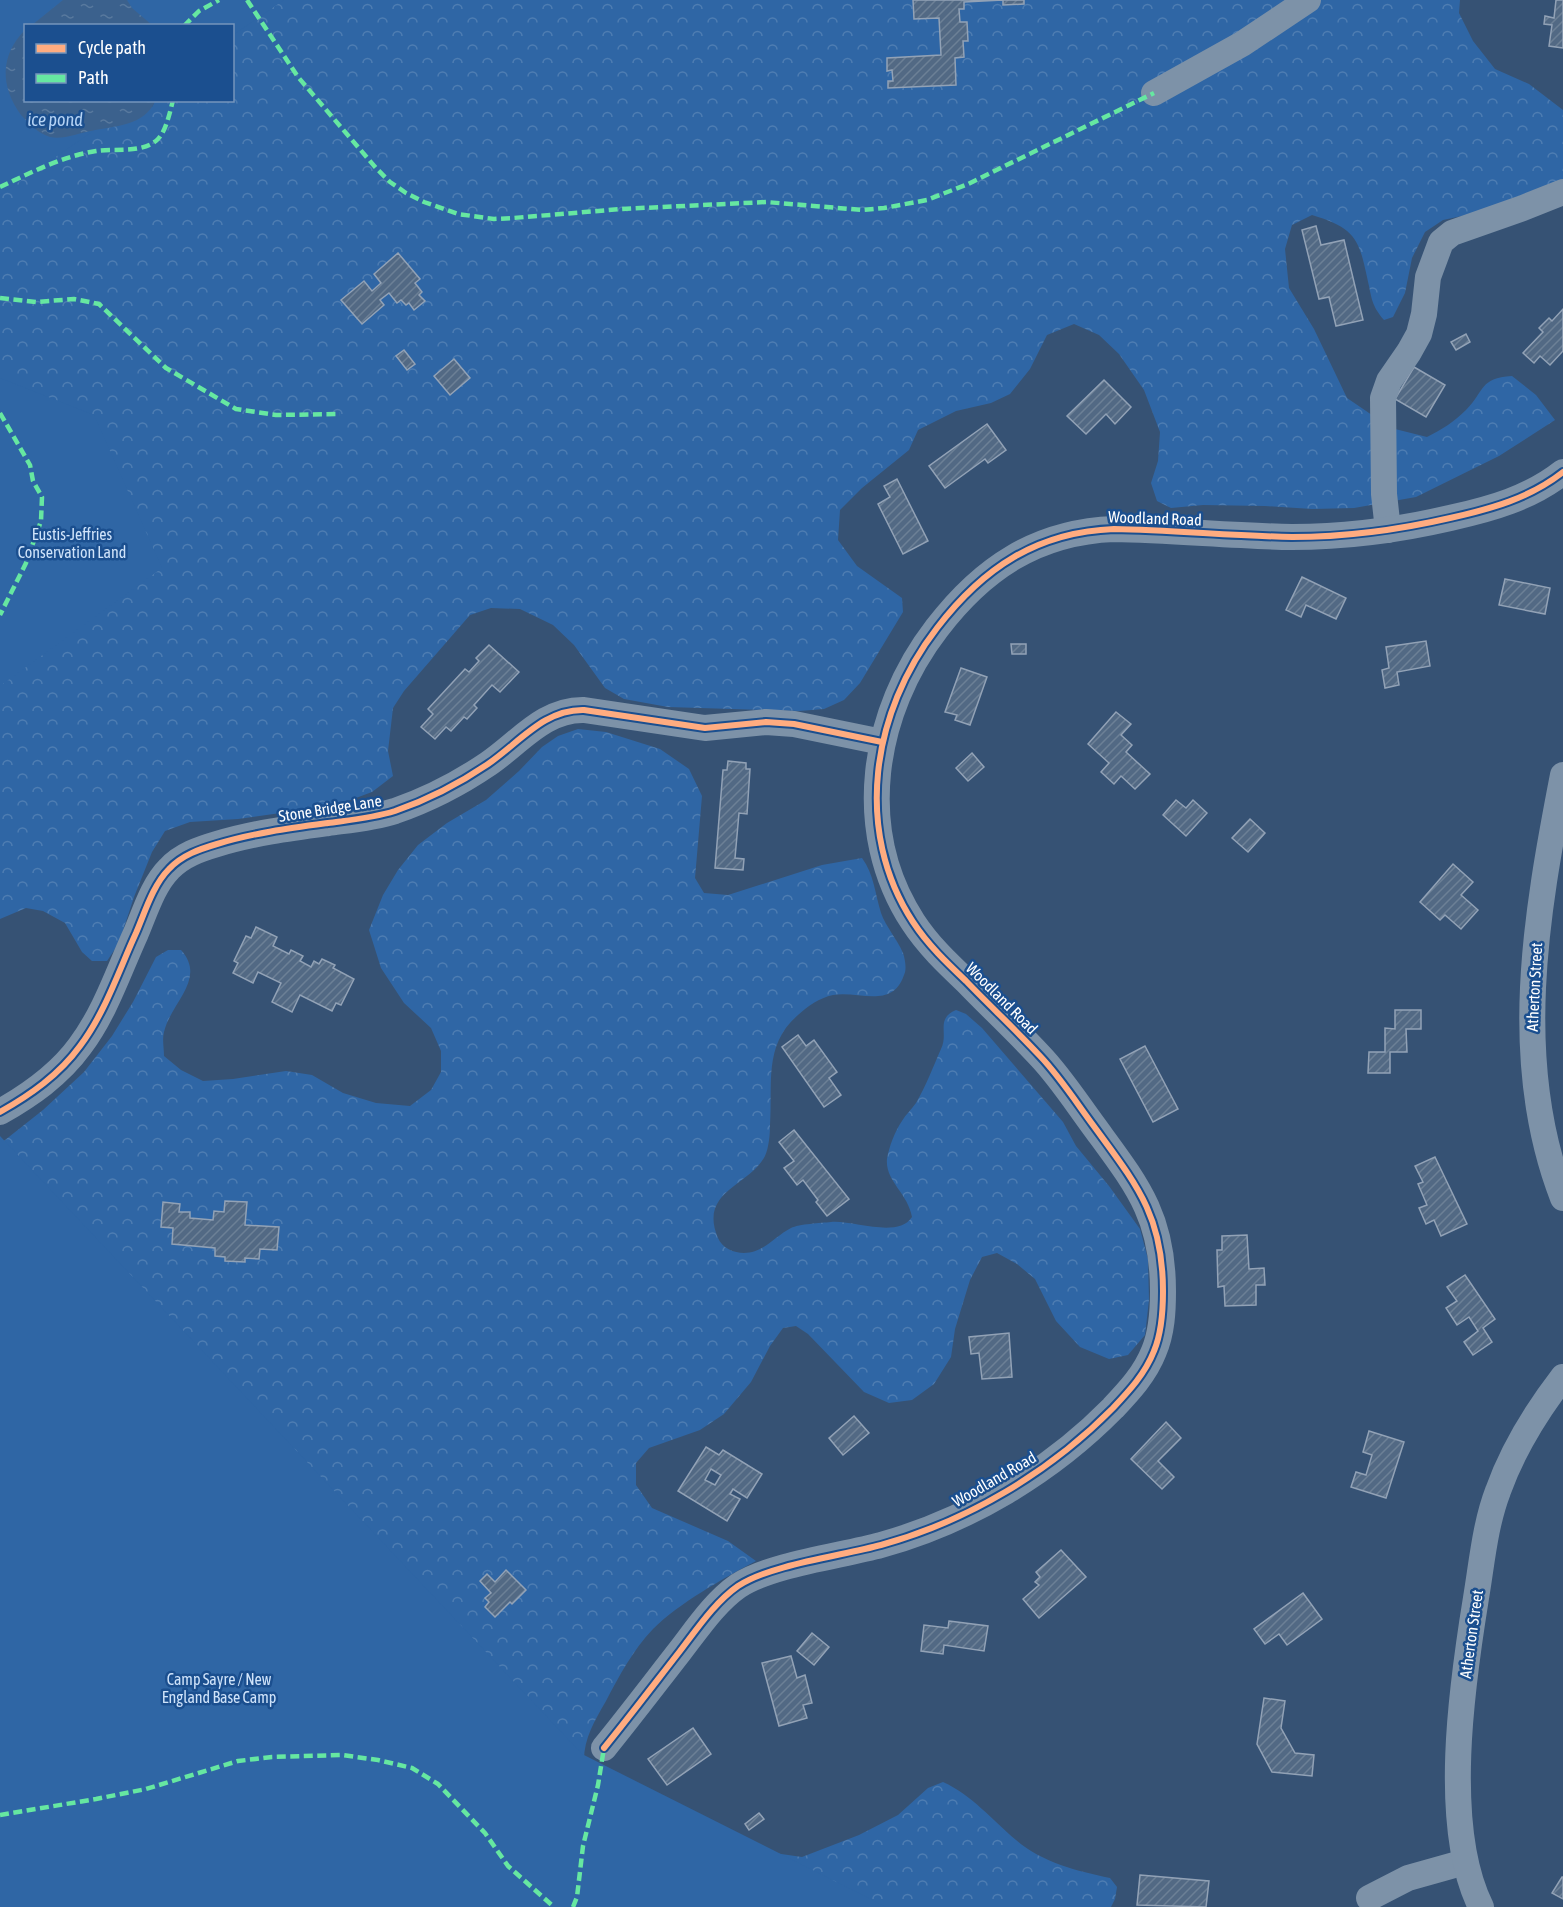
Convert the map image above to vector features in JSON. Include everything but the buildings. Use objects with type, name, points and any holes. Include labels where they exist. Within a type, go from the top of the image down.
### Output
[{"type":"street","points":[[1154,93],[1242,44],[1308,0]]},
{"type":"street","points":[[1388,530],[1384,494],[1383,398],[1389,381],[1419,334],[1424,314],[1428,277],[1441,242],[1452,233],[1563,192]]},
{"type":"street","name":"Woodland Road","points":[[604,1748],[710,1613],[737,1587],[769,1573],[914,1535],[954,1518],[1000,1494],[1067,1450],[1101,1419],[1140,1377],[1154,1351],[1159,1335],[1163,1305],[1160,1244],[1151,1214],[1136,1186],[1055,1072],[923,936],[902,903],[886,866],[878,826],[876,785],[882,742],[894,702],[923,647],[951,610],[981,579],[1013,557],[1062,536],[1095,530],[1135,529],[1292,537],[1388,530],[1446,519],[1505,504],[1533,492],[1563,472]]},
{"type":"street","name":"Stone Bridge Lane","points":[[0,1112],[56,1073],[80,1048],[106,1001],[158,883],[176,862],[189,854],[250,835],[364,818],[395,811],[435,794],[480,770],[547,719],[565,711],[584,710],[705,728],[766,722],[794,724],[882,742]]},
{"type":"street","name":"Atherton Street","points":[[1563,775],[1539,917],[1531,1008],[1532,1046],[1538,1097],[1547,1144],[1563,1198]]},
{"type":"street","name":"Atherton Street","points":[[1481,1907],[1469,1881],[1460,1824],[1461,1721],[1472,1624],[1490,1519],[1497,1492],[1519,1443],[1563,1377]]},
{"type":"street","points":[[1369,1898],[1408,1878],[1465,1862]]},
{"type":"green space","points":[[0,0],[284,0],[234,34],[234,24],[24,24],[24,102],[136,102],[0,195]]},
{"type":"green space","points":[[255,0],[1460,0],[1459,13],[1473,41],[1495,69],[1529,84],[1563,110],[1563,180],[1490,210],[1443,220],[1425,232],[1412,258],[1405,293],[1393,317],[1384,320],[1375,307],[1359,247],[1354,239],[1339,226],[1312,215],[1292,225],[1285,249],[1289,288],[1314,329],[1347,398],[1391,428],[1427,437],[1461,414],[1488,383],[1494,379],[1512,376],[1536,395],[1555,420],[1499,456],[1416,497],[1354,508],[1312,509],[1203,505],[1171,508],[1157,501],[1151,483],[1158,461],[1160,432],[1144,390],[1119,354],[1099,335],[1074,324],[1047,335],[1030,369],[1010,394],[991,403],[956,411],[918,430],[909,450],[862,488],[840,510],[838,540],[857,566],[902,598],[903,612],[860,683],[844,700],[824,709],[799,711],[668,707],[624,699],[605,688],[574,645],[553,625],[520,609],[491,608],[470,615],[404,691],[393,708],[388,751],[393,776],[372,792],[337,805],[238,819],[190,822],[165,831],[152,852],[119,943],[107,961],[92,961],[82,952],[65,923],[43,911],[26,908],[0,919],[0,88],[11,105],[152,107],[154,102],[234,102],[234,24]]},
{"type":"green space","name":"Eustis-Jeffries Conservation Land","points":[[0,378],[94,415],[162,568],[0,686]]},
{"type":"green space","points":[[578,729],[606,732],[660,749],[689,769],[702,796],[695,878],[704,893],[728,895],[822,865],[862,858],[872,877],[883,918],[904,955],[905,973],[899,986],[891,992],[873,996],[833,995],[818,1000],[798,1015],[779,1039],[772,1066],[767,1149],[758,1166],[720,1199],[715,1210],[714,1222],[722,1245],[736,1252],[751,1252],[763,1247],[785,1231],[799,1226],[840,1222],[886,1228],[897,1227],[912,1217],[887,1167],[888,1154],[897,1129],[920,1097],[941,1049],[944,1022],[956,1010],[966,1014],[982,1028],[1063,1122],[1076,1146],[1140,1229],[1148,1259],[1149,1300],[1145,1335],[1128,1355],[1109,1359],[1080,1347],[1056,1321],[1035,1279],[1017,1264],[997,1253],[982,1257],[970,1280],[955,1329],[951,1357],[934,1384],[912,1400],[889,1403],[864,1392],[808,1334],[796,1326],[783,1328],[770,1346],[751,1382],[724,1414],[700,1430],[649,1448],[636,1463],[636,1485],[652,1508],[728,1541],[756,1561],[689,1601],[664,1619],[646,1637],[627,1664],[594,1722],[586,1744],[584,1760],[753,1850],[802,1857],[859,1835],[898,1815],[928,1788],[943,1782],[973,1801],[1016,1840],[1037,1855],[1073,1869],[1110,1878],[1117,1887],[1115,1899],[1111,1907],[0,1907],[0,1144],[43,1110],[84,1072],[112,1036],[133,1002],[156,957],[168,950],[181,950],[188,961],[190,971],[185,991],[168,1021],[163,1038],[164,1056],[181,1070],[203,1081],[286,1071],[312,1075],[343,1093],[376,1103],[410,1106],[431,1090],[441,1072],[441,1051],[431,1028],[404,1003],[381,968],[369,930],[383,895],[398,870],[418,845],[447,823],[486,800],[542,747],[558,736]]},
{"type":"green space","name":"Camp Sayre / New England Base Camp","points":[[0,1136],[582,1754],[886,1907],[0,1907]]},
{"type":"water","points":[[63,0],[127,0],[132,8],[151,24],[33,24]]},
{"type":"water","name":"ice pond","points":[[24,31],[24,102],[154,102],[144,116],[128,124],[60,138],[50,137],[31,125],[21,115],[9,93],[6,82],[7,60]]},
{"type":"marked path","points":[[186,24],[199,11],[219,0]]},
{"type":"marked path","points":[[247,0],[298,77],[390,182],[424,202],[458,214],[494,219],[621,209],[766,202],[862,210],[927,200],[968,184],[1154,93]]},
{"type":"marked path","points":[[0,187],[47,166],[84,153],[137,149],[152,144],[163,131],[172,102]]},
{"type":"marked path","points":[[0,298],[36,302],[74,299],[99,304],[166,368],[236,409],[276,415],[340,414]]},
{"type":"marked path","points":[[0,413],[30,465],[33,481],[42,497],[41,521],[26,563],[0,615]]},
{"type":"marked path","points":[[573,1907],[577,1897],[583,1846],[598,1785],[604,1748]]},
{"type":"marked path","points":[[0,1815],[146,1789],[238,1761],[272,1757],[342,1755],[378,1760],[412,1768],[438,1784],[485,1833],[508,1866],[554,1907]]},
{"type":"cycle path","points":[[604,1748],[707,1616],[738,1586],[752,1578],[788,1566],[881,1545],[913,1535],[976,1508],[1006,1492],[1062,1453],[1113,1408],[1141,1375],[1157,1344],[1162,1314],[1162,1264],[1152,1221],[1134,1183],[1047,1064],[931,946],[913,922],[894,886],[882,849],[877,811],[878,772],[885,734],[897,696],[915,661],[937,628],[973,588],[993,571],[1014,557],[1060,537],[1114,529],[1292,537],[1371,532],[1465,515],[1495,506],[1524,496],[1563,472]]},
{"type":"cycle path","points":[[0,1112],[43,1084],[80,1046],[104,1006],[158,883],[174,864],[198,850],[258,834],[370,817],[407,807],[466,778],[544,721],[570,711],[584,710],[705,728],[766,722],[794,724],[882,742]]}]
